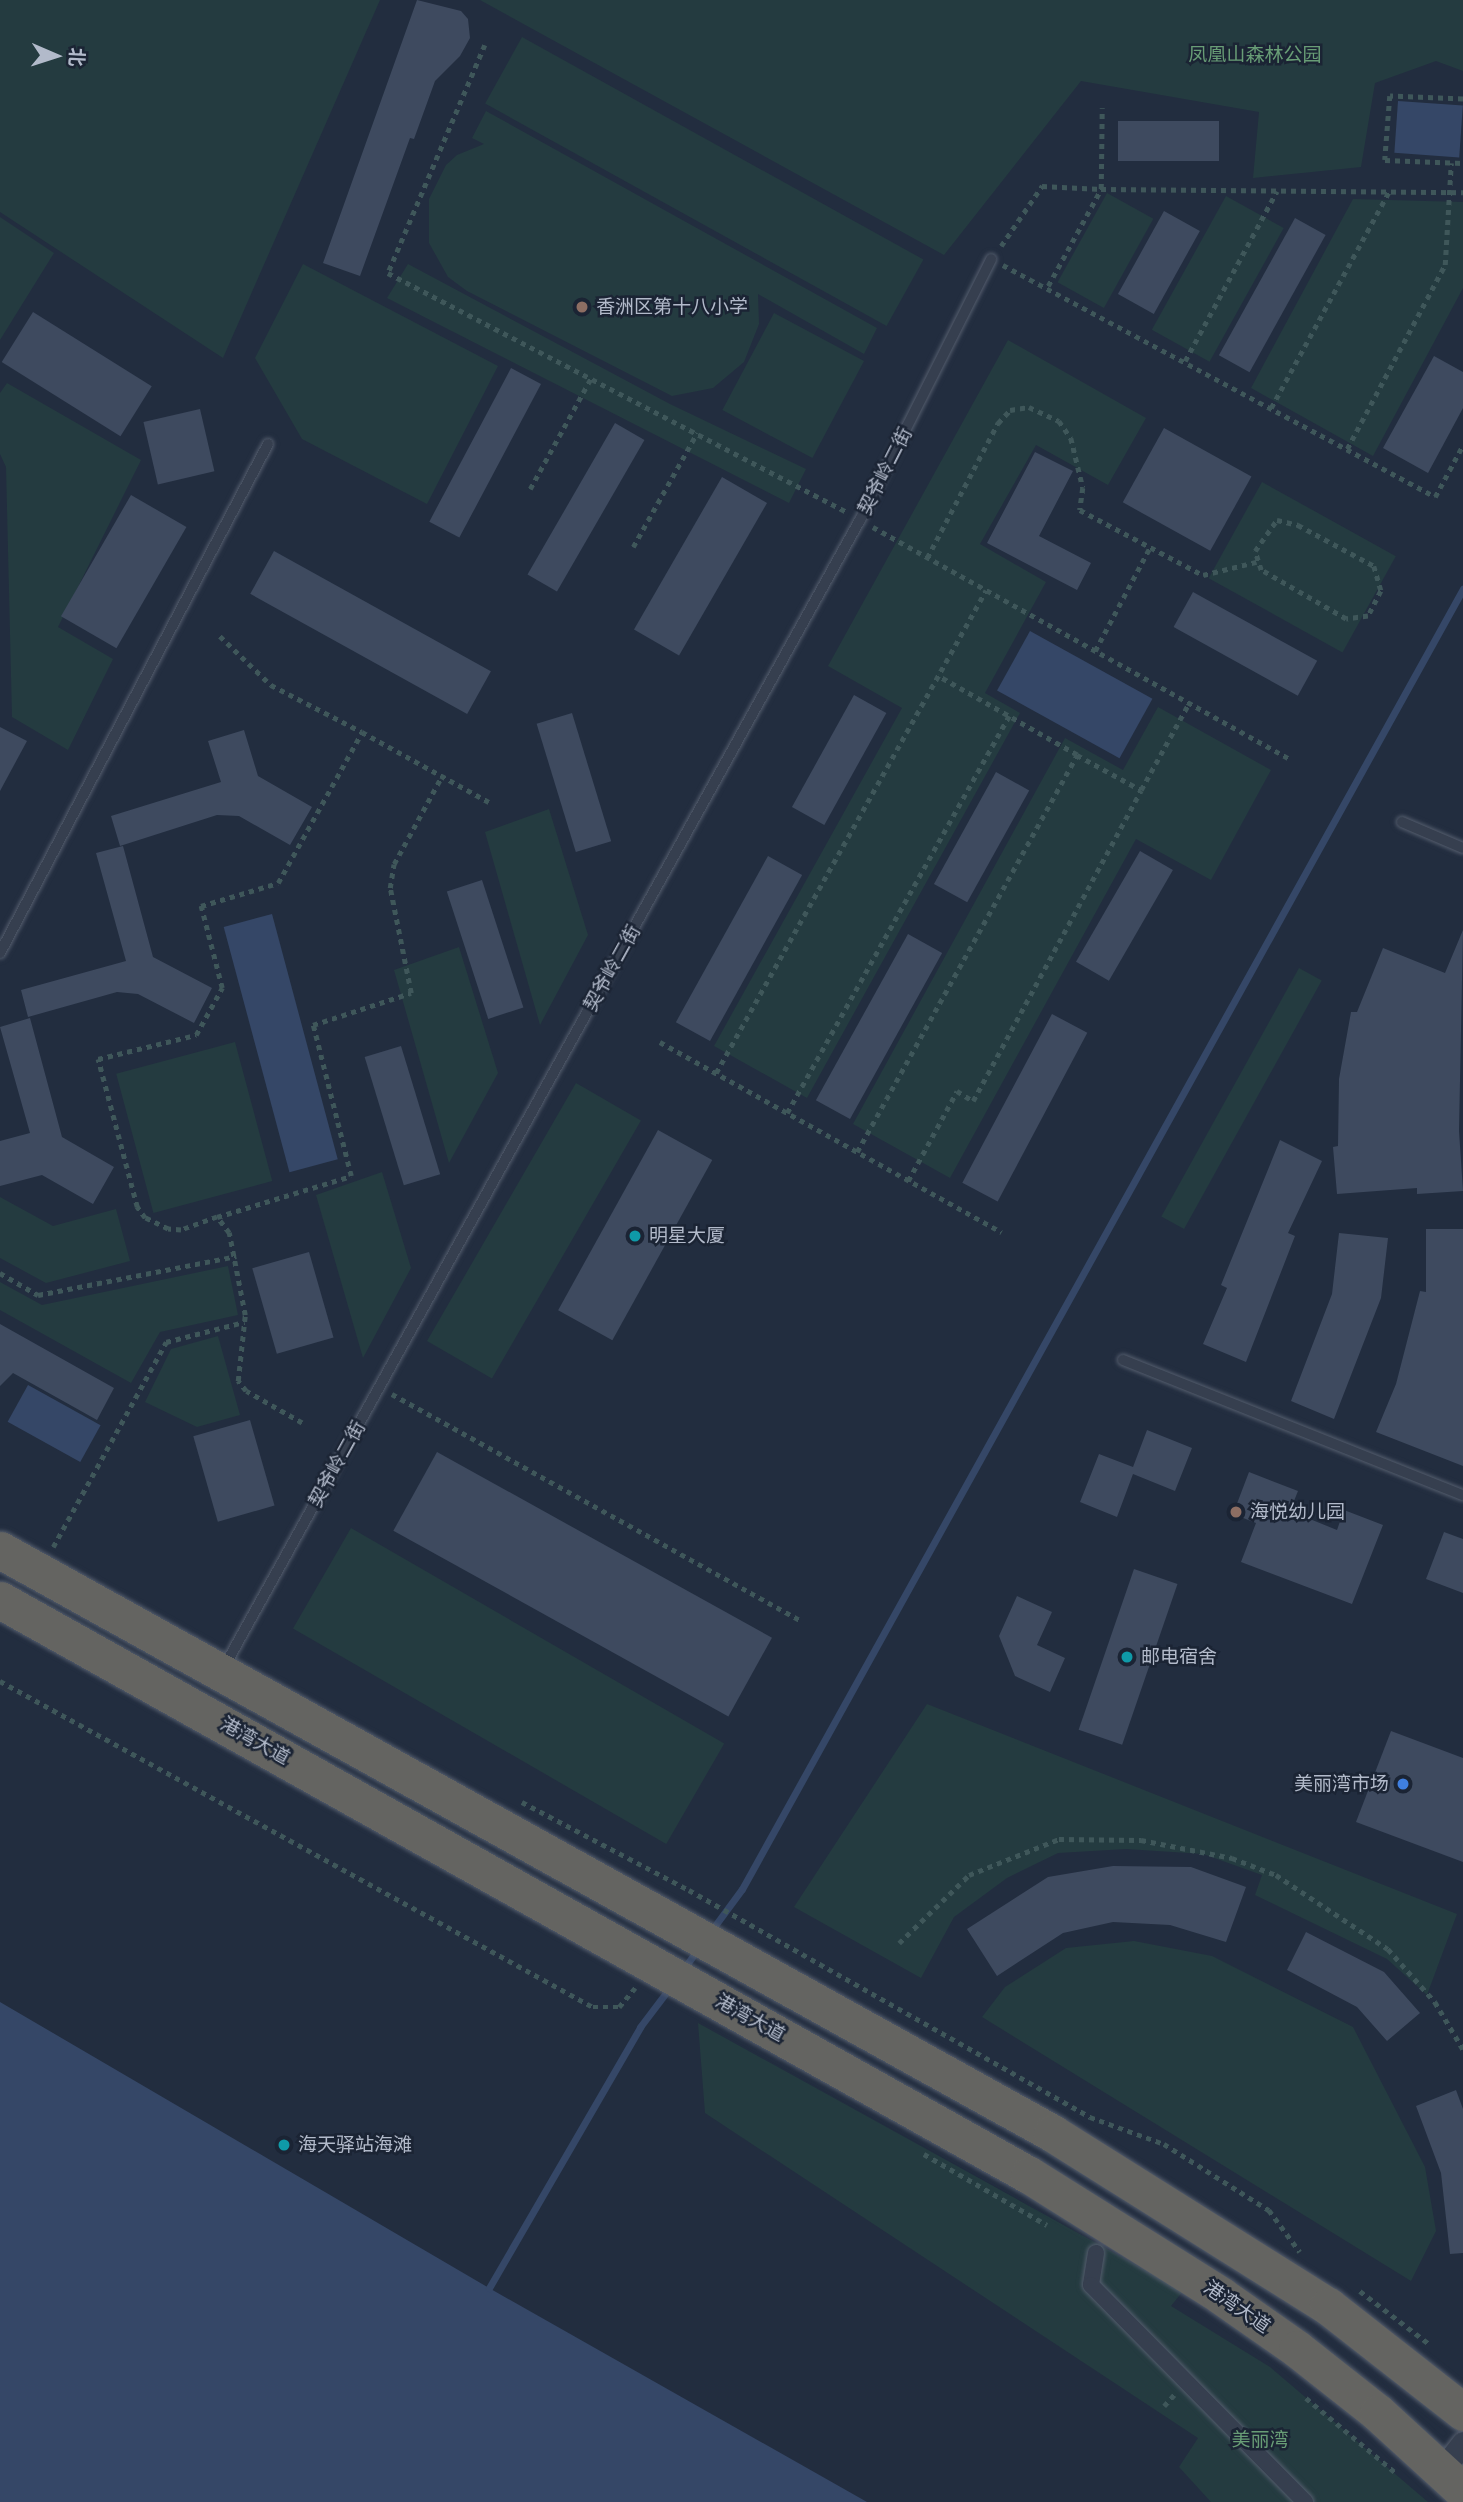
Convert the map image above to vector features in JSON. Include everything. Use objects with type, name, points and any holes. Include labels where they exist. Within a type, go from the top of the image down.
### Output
[{"type":"highway","points":[[0,1550],[1164,2200],[1328,2306],[1463,2413]]},
{"type":"highway","name":"港湾大道","points":[[0,1600],[642,1974],[712,1997],[1029,2175],[1220,2295],[1456,2468]]},
{"type":"street","points":[[1096,2253],[1091,2285],[1305,2502]]},
{"type":"lane","name":"契爷岭二街","points":[[222,1672],[860,520],[991,259]]},
{"type":"lane","points":[[0,953],[268,444]]},
{"type":"lane","points":[[1402,822],[1463,848]]},
{"type":"lane","points":[[1123,1360],[1463,1495]]},
{"type":"path","points":[[485,45],[388,273],[860,520],[1292,760]]},
{"type":"path","points":[[1463,99],[1390,96],[1385,160],[1463,163]]},
{"type":"path","points":[[1048,286],[1101,189],[1102,108]]},
{"type":"path","points":[[1347,449],[1445,265],[1451,163]]},
{"type":"path","points":[[1463,192],[1101,189],[1042,186],[991,259],[1048,286],[1435,497],[1463,445]]},
{"type":"path","points":[[1185,361],[1277,191]]},
{"type":"path","points":[[1271,408],[1389,192]]},
{"type":"path","points":[[530,489],[591,378]]},
{"type":"path","points":[[927,558],[998,423],[1010,410],[1028,407],[1059,421],[1071,438],[1083,488],[1080,510],[1203,575],[1256,562]]},
{"type":"path","points":[[633,547],[697,433]]},
{"type":"path","points":[[1287,520],[1374,566],[1381,592],[1368,616],[1346,619],[1271,578],[1256,562],[1255,551],[1271,523],[1287,520]]},
{"type":"path","points":[[1095,651],[1150,547]]},
{"type":"path","points":[[716,1073],[986,590]]},
{"type":"path","points":[[220,636],[271,685],[489,802]]},
{"type":"path","points":[[938,676],[1141,790]]},
{"type":"path","points":[[908,1181],[957,1091],[973,1101],[1189,703]]},
{"type":"path","points":[[787,1113],[1009,716]]},
{"type":"path","points":[[362,733],[278,883],[201,906],[222,988],[196,1035],[98,1059],[137,1208],[145,1218],[181,1230],[351,1176],[313,1025],[411,993],[390,888],[394,864],[442,776]]},
{"type":"path","points":[[857,1152],[1077,755]]},
{"type":"path","points":[[660,1042],[1002,1232]]},
{"type":"path","points":[[216,1217],[229,1233],[236,1256],[244,1322],[238,1381],[246,1391],[302,1423]]},
{"type":"path","points":[[0,1273],[38,1295],[236,1256]]},
{"type":"path","points":[[52,1550],[166,1342],[244,1322]]},
{"type":"path","points":[[379,1387],[800,1620]]},
{"type":"path","points":[[0,1681],[593,2007],[618,2007],[642,1974]]},
{"type":"path","points":[[899,1942],[969,1875],[1059,1839],[1141,1840],[1232,1858],[1276,1875],[1388,1949],[1435,2002],[1463,2049]]},
{"type":"path","points":[[689,1890],[754,1926]]},
{"type":"path","points":[[912,2147],[1051,2227]]},
{"type":"path","points":[[1300,2393],[1400,2477]]},
{"type":"green space","points":[[0,0],[380,0],[223,358],[0,212]]},
{"type":"green space","name":"凤凰山森林公园","points":[[480,0],[1463,0],[1463,71],[1436,61],[1375,83],[1361,167],[1253,178],[1259,112],[1081,81],[944,255]]},
{"type":"green space","points":[[522,37],[923,260],[887,326],[485,103]]},
{"type":"green space","points":[[486,111],[877,328],[864,354],[758,294],[759,324],[744,362],[713,388],[672,396],[467,291],[448,277],[429,243],[429,199],[446,165],[457,155],[484,144],[472,138]]},
{"type":"green space","points":[[1107,193],[1153,219],[1104,308],[1058,282]]},
{"type":"green space","points":[[1226,196],[1284,228],[1210,362],[1152,330]]},
{"type":"green space","points":[[1353,199],[1463,202],[1463,288],[1373,456],[1251,388]]},
{"type":"green space","points":[[0,217],[54,253],[0,340]]},
{"type":"green space","points":[[303,264],[498,366],[427,504],[302,439],[255,358]]},
{"type":"green space","points":[[408,264],[670,404],[806,469],[789,503],[387,298]]},
{"type":"green space","points":[[774,313],[864,361],[812,458],[722,410]]},
{"type":"green space","points":[[1008,340],[1146,418],[1108,485],[1036,445],[980,544],[1046,582],[985,693],[1020,713],[807,1098],[714,1046],[902,708],[828,666]]},
{"type":"green space","points":[[7,383],[141,460],[58,627],[113,659],[68,750],[12,717],[6,467],[0,454],[0,393]]},
{"type":"green space","points":[[1262,482],[1396,556],[1342,652],[1209,578]]},
{"type":"green space","points":[[1158,707],[1271,770],[1211,880],[1136,839],[950,1178],[853,1124],[1065,738],[1123,770]]},
{"type":"green space","points":[[549,809],[588,935],[540,1025],[485,832]]},
{"type":"green space","points":[[459,947],[498,1073],[449,1163],[394,970]]},
{"type":"green space","points":[[1299,968],[1322,981],[1184,1229],[1161,1216]]},
{"type":"green space","points":[[235,1042],[272,1181],[153,1213],[116,1074]]},
{"type":"green space","points":[[576,1083],[641,1120],[492,1379],[427,1341]]},
{"type":"green space","points":[[382,1172],[411,1268],[363,1358],[316,1195]]},
{"type":"green space","points":[[0,1197],[53,1226],[116,1209],[130,1261],[46,1283],[0,1258]]},
{"type":"green space","points":[[228,1266],[238,1315],[160,1332],[131,1383],[0,1310],[0,1282],[42,1305]]},
{"type":"green space","points":[[218,1336],[240,1415],[197,1427],[145,1402],[171,1349]]},
{"type":"green space","points":[[351,1528],[724,1744],[666,1844],[293,1628]]},
{"type":"green space","points":[[927,1704],[1457,1914],[1427,1995],[1387,1959],[1255,1895],[1262,1875],[1203,1854],[1126,1849],[1058,1853],[1007,1878],[954,1917],[921,1978],[794,1907]]},
{"type":"green space","points":[[1134,1941],[1212,1956],[1353,2027],[1425,2167],[1436,2231],[1411,2281],[982,2017],[1005,1987],[1066,1948]]},
{"type":"green space","name":"美丽湾","points":[[698,2023],[1183,2291],[1171,2306],[1270,2367],[1428,2502],[1211,2502],[1179,2467],[1198,2438],[705,2113]]},
{"type":"water","points":[[1398,101],[1463,106],[1459,157],[1394,153]]},
{"type":"water","points":[[1030,631],[1152,699],[1119,758],[997,690]]},
{"type":"water","points":[[272,914],[338,1159],[289,1172],[224,927]]},
{"type":"water","points":[[28,1385],[101,1425],[80,1462],[8,1422]]},
{"type":"water","points":[[0,2002],[489,2288],[867,2502],[0,2502]]},
{"type":"building","points":[[417,0],[461,11],[468,19],[470,38],[460,56],[435,81],[414,139],[410,138],[360,276],[323,263]]},
{"type":"building","points":[[1118,121],[1219,121],[1219,161],[1118,161]]},
{"type":"building","points":[[1164,211],[1200,231],[1154,314],[1118,294]]},
{"type":"building","points":[[1295,218],[1326,235],[1249,372],[1219,355]]},
{"type":"building","points":[[33,312],[152,386],[120,436],[2,362]]},
{"type":"building","points":[[1434,356],[1463,372],[1463,408],[1428,473],[1383,448]]},
{"type":"building","points":[[511,368],[541,384],[459,538],[429,522]]},
{"type":"building","points":[[200,409],[214,471],[158,484],[143,422]]},
{"type":"building","points":[[615,423],[644,440],[557,592],[528,575]]},
{"type":"building","points":[[1164,428],[1251,476],[1210,551],[1123,502]]},
{"type":"building","points":[[1035,452],[1073,471],[1039,536],[1091,563],[1077,590],[987,543]]},
{"type":"building","points":[[722,477],[767,503],[679,655],[634,629]]},
{"type":"building","points":[[131,495],[186,527],[116,648],[61,616]]},
{"type":"building","points":[[274,551],[491,671],[467,714],[250,594]]},
{"type":"building","points":[[1193,592],[1317,661],[1298,696],[1174,627]]},
{"type":"building","points":[[854,695],[886,713],[824,825],[792,807]]},
{"type":"building","points":[[572,713],[611,841],[576,852],[537,724]]},
{"type":"building","points":[[0,727],[27,741],[0,791]]},
{"type":"building","points":[[244,730],[258,776],[312,807],[290,845],[239,816],[217,815],[120,846],[111,816],[221,782],[208,741]]},
{"type":"building","points":[[996,772],[1029,790],[967,902],[934,884]]},
{"type":"building","points":[[123,846],[153,957],[212,988],[194,1023],[138,994],[117,992],[28,1017],[21,990],[126,961],[96,853]]},
{"type":"building","points":[[1140,851],[1173,870],[1109,981],[1076,962]]},
{"type":"building","points":[[768,856],[802,875],[710,1041],[676,1022]]},
{"type":"building","points":[[482,880],[523,1007],[488,1019],[447,891]]},
{"type":"building","points":[[1463,930],[1459,1131],[1463,1191],[1417,1194],[1417,1188],[1337,1194],[1333,1147],[1338,1146],[1339,1079],[1351,1012],[1357,1012],[1383,948],[1445,973]]},
{"type":"building","points":[[908,934],[942,953],[850,1119],[816,1100]]},
{"type":"building","points":[[1052,1014],[1087,1033],[998,1201],[962,1183]]},
{"type":"building","points":[[30,1018],[62,1137],[114,1167],[93,1204],[42,1175],[0,1186],[0,1141],[30,1133],[0,1027]]},
{"type":"building","points":[[401,1046],[440,1174],[404,1185],[365,1057]]},
{"type":"building","name":"明星大厦","points":[[658,1130],[712,1160],[612,1340],[558,1310]]},
{"type":"building","points":[[1280,1140],[1322,1161],[1288,1233],[1295,1236],[1246,1362],[1203,1344],[1227,1288],[1221,1285]]},
{"type":"building","points":[[1426,1229],[1463,1229],[1463,1466],[1376,1432],[1396,1384],[1420,1291],[1426,1292]]},
{"type":"building","points":[[1339,1233],[1388,1238],[1381,1298],[1334,1419],[1291,1401],[1332,1294]]},
{"type":"building","points":[[309,1252],[334,1338],[277,1354],[252,1268]]},
{"type":"building","points":[[0,1324],[114,1388],[97,1420],[13,1373],[0,1386]]},
{"type":"building","points":[[250,1420],[275,1506],[218,1522],[193,1436]]},
{"type":"building","points":[[1147,1430],[1192,1448],[1175,1491],[1133,1474],[1117,1517],[1080,1502],[1099,1454],[1133,1467]]},
{"type":"building","points":[[437,1452],[772,1638],[728,1716],[393,1531]]},
{"type":"building","points":[[1249,1472],[1298,1491],[1290,1511],[1337,1530],[1344,1510],[1383,1525],[1352,1604],[1241,1562],[1256,1523],[1233,1514]]},
{"type":"building","points":[[1444,1532],[1463,1539],[1463,1593],[1426,1579]]},
{"type":"building","name":"邮电宿舍","points":[[1134,1569],[1177,1584],[1122,1745],[1079,1730]]},
{"type":"building","points":[[1017,1596],[1052,1612],[1037,1645],[1065,1658],[1050,1692],[1015,1676],[999,1636]]},
{"type":"building","name":"美丽湾市场","points":[[1391,1731],[1463,1758],[1463,1862],[1356,1822]]},
{"type":"building","points":[[1113,1866],[1191,1867],[1246,1887],[1226,1942],[1170,1925],[1113,1922],[1063,1933],[997,1976],[967,1929],[1048,1877]]},
{"type":"building","points":[[1306,1932],[1384,1972],[1420,2013],[1387,2041],[1357,2007],[1287,1970]]},
{"type":"building","points":[[1456,2090],[1463,2109],[1463,2253],[1450,2254],[1441,2173],[1416,2106]]},
{"type":"waterway","points":[[711,1931],[742,1889],[1463,589]]},
{"type":"waterway","points":[[682,1971],[698,1949]]},
{"type":"waterway","points":[[489,2288],[640,2027],[671,1986]]},
{"type":"place","name":"香洲区第十八小学","points":[[582,307]]},
{"type":"place","name":"明星大厦","points":[[635,1236]]},
{"type":"place","name":"海悦幼儿园","points":[[1236,1512]]},
{"type":"place","name":"邮电宿舍","points":[[1127,1657]]},
{"type":"place","name":"美丽湾市场","points":[[1403,1784]]},
{"type":"place","name":"海天驿站海滩","points":[[284,2145]]}]
